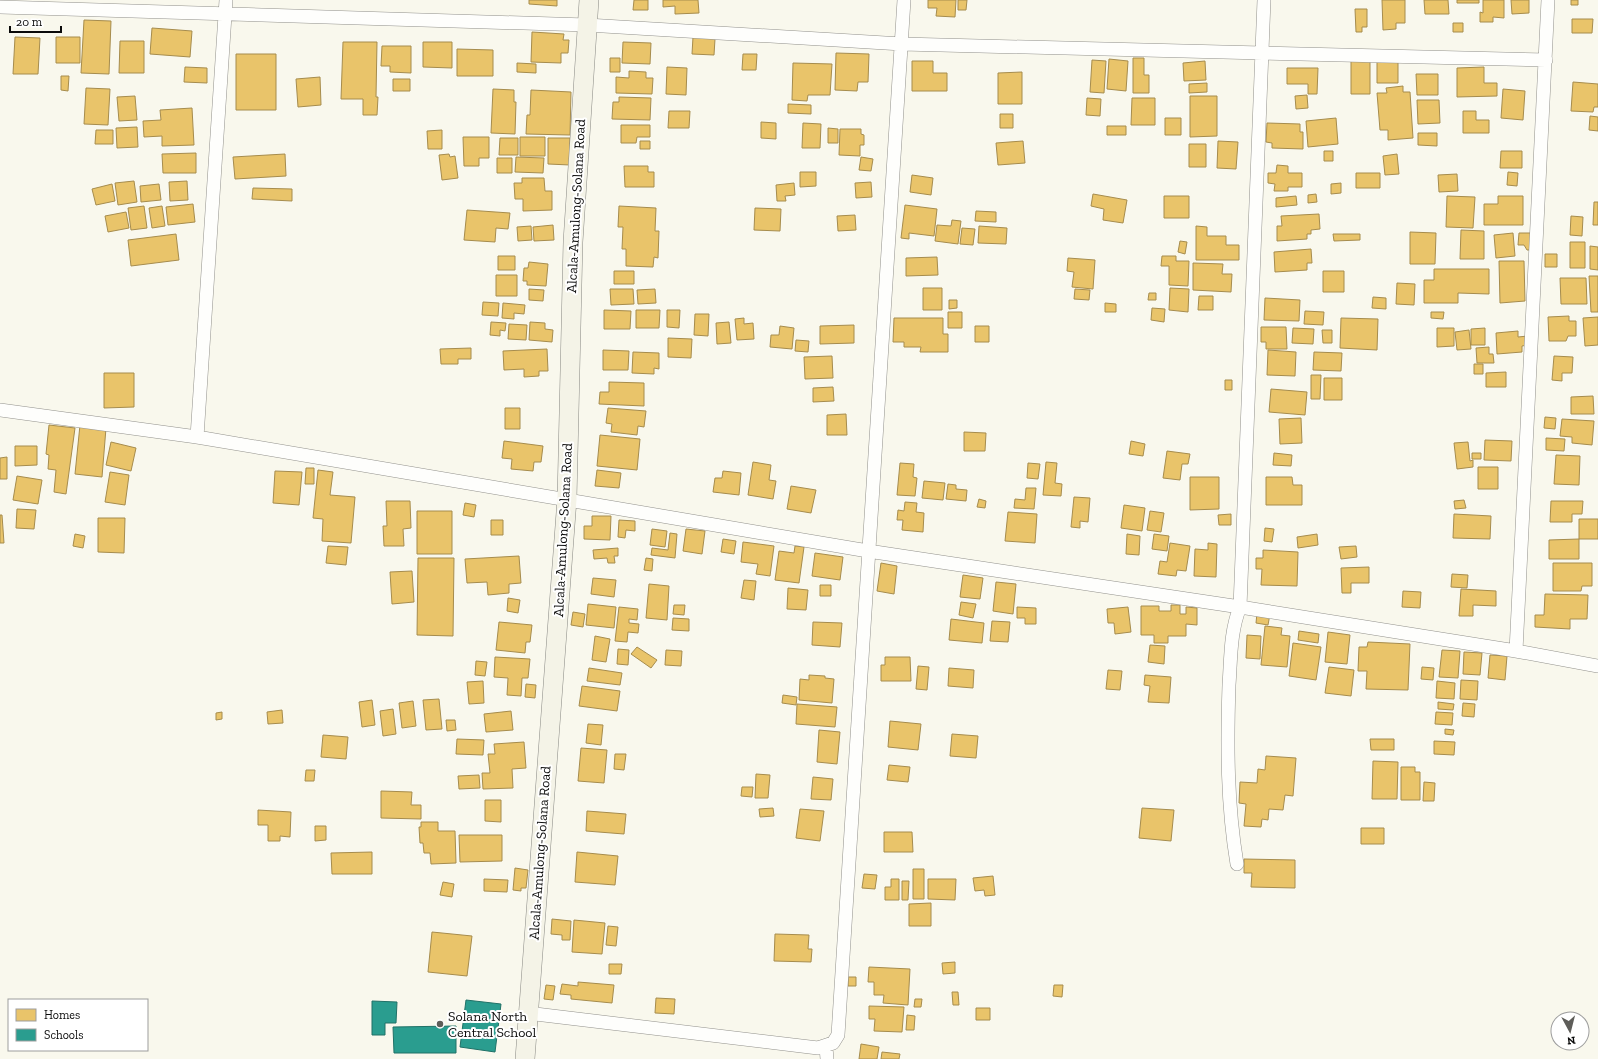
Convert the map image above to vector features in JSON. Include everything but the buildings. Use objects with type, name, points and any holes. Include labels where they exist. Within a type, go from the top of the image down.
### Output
[{"type":"main road","name":"Alcala-Amulong-Solana Road","points":[[525,1059],[527,1013],[567,499],[573,242],[589,0]]},
{"type":"street","points":[[197,437],[226,0]]},
{"type":"street","points":[[527,1013],[789,1045],[826,1053],[835,1039],[840,1027],[868,551],[904,0]]},
{"type":"street","points":[[1237,864],[1232,830],[1227,759],[1232,639],[1235,620],[1240,607],[1264,0]]},
{"type":"street","points":[[1516,651],[1548,0]]},
{"type":"street","points":[[0,7],[587,25],[902,44],[1546,60]]},
{"type":"street","points":[[0,410],[197,437],[868,551],[1240,607],[1516,651],[1598,666]]},
{"type":"place","name":"Solana North Central School","points":[[440,1024]]}]
